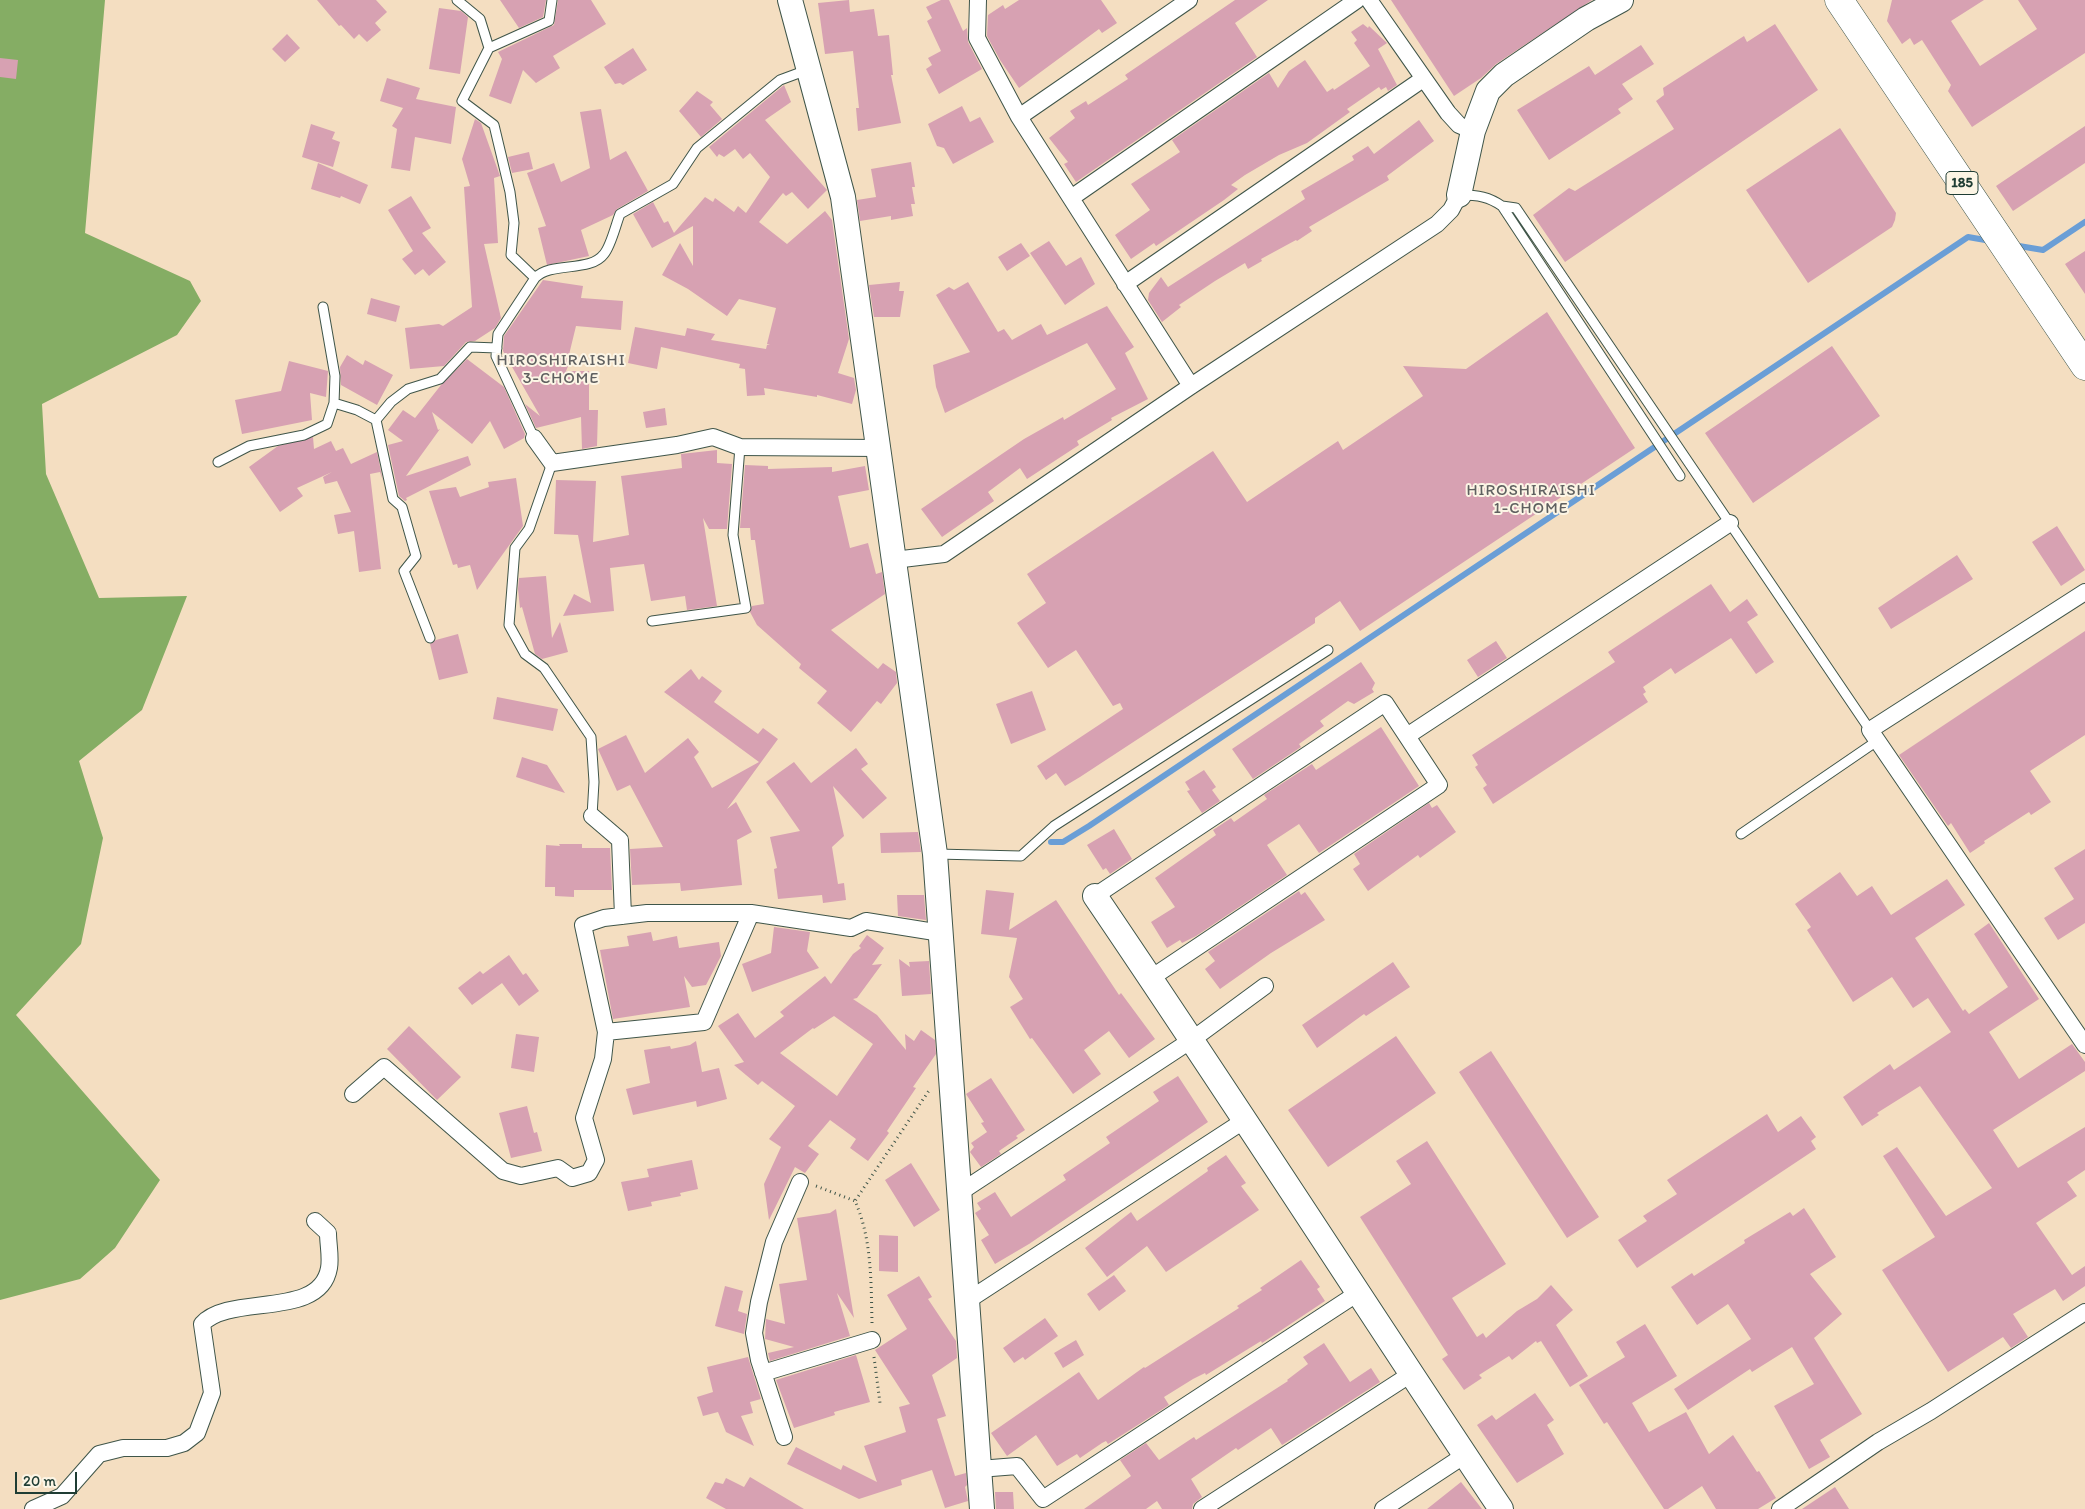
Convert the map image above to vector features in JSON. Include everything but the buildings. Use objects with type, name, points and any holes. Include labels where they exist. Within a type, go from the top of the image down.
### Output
[{"type":"highway","name":"185","points":[[1838,0],[2085,366]]},
{"type":"street","points":[[790,0],[807,70],[843,197],[935,854],[982,1509]]},
{"type":"street","points":[[978,0],[977,38],[1019,117],[1191,386]]},
{"type":"street","points":[[1019,117],[1190,0]]},
{"type":"street","points":[[1071,198],[1357,0]]},
{"type":"street","points":[[1369,0],[1422,79],[1459,125],[1473,131]]},
{"type":"street","points":[[894,560],[944,554],[1191,386],[1437,224],[1451,210],[1458,195],[1473,131],[1483,103],[1496,82],[1586,19],[1621,0]]},
{"type":"street","points":[[1125,284],[1422,79]]},
{"type":"street","points":[[534,438],[552,463],[676,445],[713,437],[740,447],[879,448]]},
{"type":"street","points":[[1407,736],[1730,523]]},
{"type":"street","points":[[2085,592],[1874,735],[2085,1045]]},
{"type":"street","points":[[1150,978],[1439,785],[1385,703],[1095,896],[1150,978],[1193,1039],[1500,1509]]},
{"type":"street","points":[[592,816],[620,840],[624,916]]},
{"type":"street","points":[[353,1094],[384,1067],[503,1171],[521,1176],[558,1168],[572,1178],[589,1173],[596,1160],[584,1118],[603,1059],[606,1032],[583,925],[604,918],[648,913],[751,913],[850,928],[866,921],[941,932]]},
{"type":"street","points":[[606,1032],[704,1022],[751,913]]},
{"type":"street","points":[[959,1193],[1193,1039],[1265,986]]},
{"type":"street","points":[[967,1301],[1245,1120]]},
{"type":"street","points":[[784,1437],[763,1373],[754,1333],[758,1302],[774,1242],[800,1182]]},
{"type":"street","points":[[33,1509],[62,1496],[99,1454],[123,1448],[167,1448],[184,1444],[197,1433],[212,1392],[202,1324],[210,1316],[225,1311],[304,1297],[323,1283],[329,1268],[328,1233],[315,1221]]},
{"type":"street","points":[[979,1469],[1017,1466],[1043,1499],[1358,1293]]},
{"type":"street","points":[[1780,1509],[1878,1442],[1931,1411],[2085,1312]]},
{"type":"street","points":[[763,1373],[872,1340]]},
{"type":"street","points":[[1202,1509],[1411,1374]]},
{"type":"street","points":[[1382,1509],[1465,1455]]},
{"type":"lane","points":[[457,0],[480,19],[489,48]]},
{"type":"lane","points":[[535,278],[511,255],[514,223],[510,192],[494,125],[462,102],[489,48],[549,21],[552,0]]},
{"type":"lane","points":[[534,438],[496,356],[498,334],[535,278],[541,272],[592,263],[604,255],[620,214],[673,184],[697,148],[780,80],[807,70]]},
{"type":"lane","points":[[1458,195],[1477,195],[1491,198],[1502,206],[1680,476]]},
{"type":"lane","points":[[1502,206],[1516,208],[1874,735],[1741,834]]},
{"type":"lane","points":[[218,462],[249,446],[304,435],[327,424],[334,403],[335,376],[323,307]]},
{"type":"lane","points":[[376,420],[391,402],[408,389],[440,379],[470,347],[497,348]]},
{"type":"lane","points":[[334,403],[357,410],[376,420]]},
{"type":"lane","points":[[376,420],[393,499],[402,507],[416,556],[404,571],[430,638]]},
{"type":"lane","points":[[652,621],[746,608],[733,535],[740,447]]},
{"type":"lane","points":[[552,463],[528,529],[515,548],[509,624],[525,654],[544,668],[591,737],[594,782],[592,816]]},
{"type":"lane","points":[[935,854],[1022,856],[1054,826],[1328,650]]},
{"type":"path","points":[[855,1201],[950,1059]]},
{"type":"path","points":[[800,1182],[805,1182],[855,1201],[860,1214],[870,1262],[872,1340],[880,1403]]},
{"type":"green space","points":[[0,0],[105,0],[85,233],[190,281],[201,301],[177,335],[42,404],[46,474],[99,598],[187,596],[142,710],[79,761],[103,838],[81,944],[16,1015],[160,1180],[115,1248],[80,1279],[0,1300]]},
{"type":"waterway","points":[[2013,245],[2043,250],[2085,222]]},
{"type":"waterway","points":[[1051,842],[1063,842],[1089,826],[1968,237],[1991,241]]},
{"type":"district","name":"HIROSHIRAISHI 3-CHOME","points":[[561,370]]},
{"type":"district","name":"HIROSHIRAISHI 1-CHOME","points":[[1531,500]]}]
